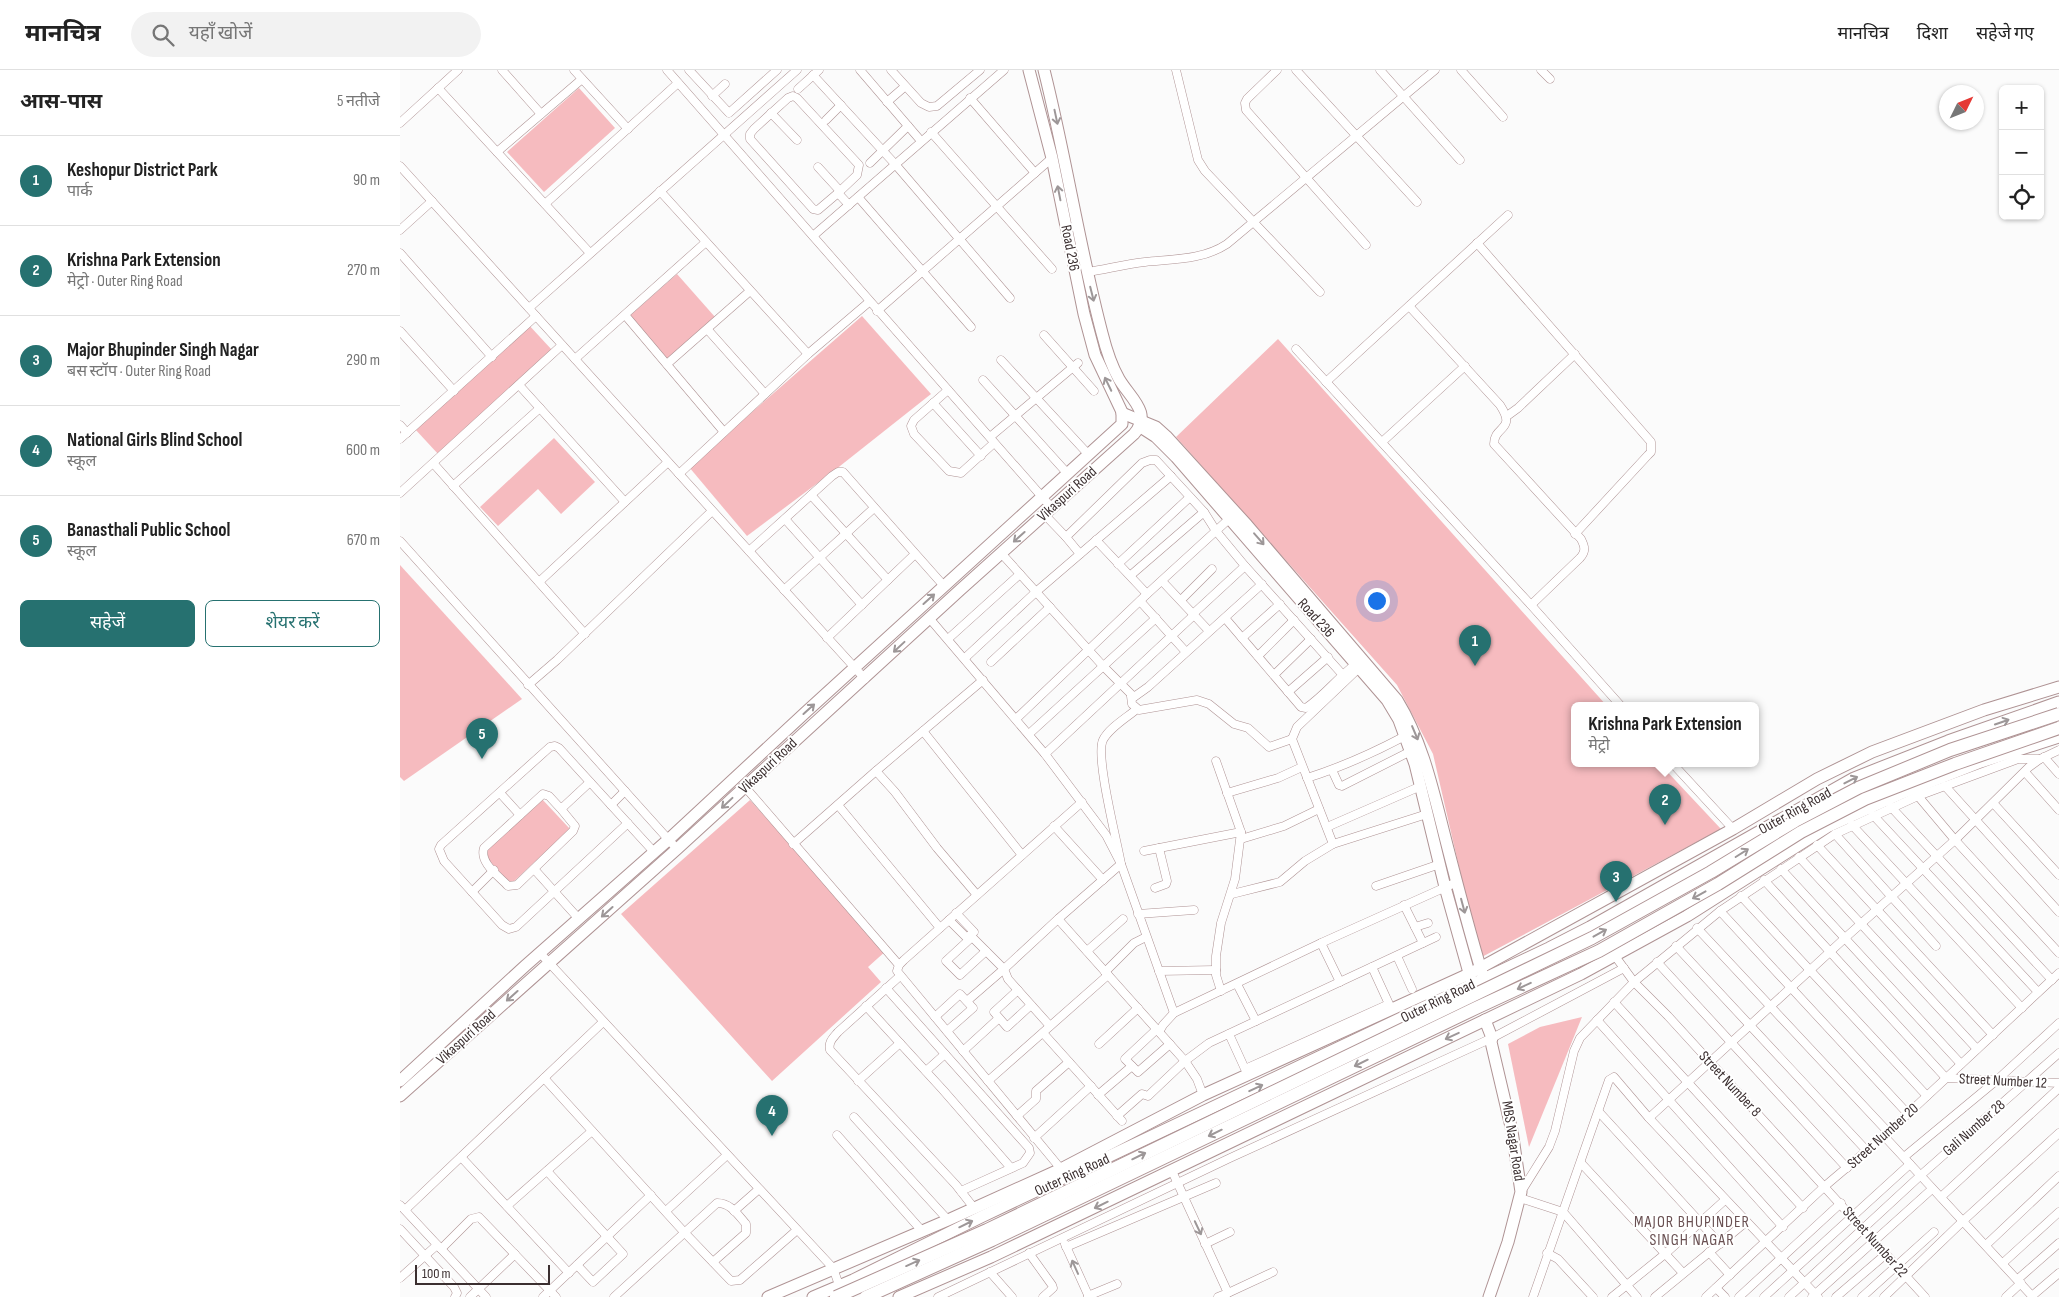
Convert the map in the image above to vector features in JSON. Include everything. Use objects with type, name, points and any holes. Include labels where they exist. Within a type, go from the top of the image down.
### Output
[{"type":"main road","name":"Outer Ring Road","points":[[838,1291],[987,1230],[1592,938],[1711,872],[1795,820],[1858,788],[1950,750],[2059,714]]},
{"type":"main road","name":"Outer Ring Road","points":[[866,1297],[992,1240],[1599,951],[1718,884],[1801,832],[1865,799],[1955,764],[2059,728]]},
{"type":"street","points":[[400,122],[458,70]]},
{"type":"street","points":[[502,70],[541,114]]},
{"type":"street","points":[[574,70],[628,129]]},
{"type":"street","points":[[667,70],[869,302],[1042,496],[1048,511],[1080,554]]},
{"type":"street","points":[[689,70],[729,112],[777,70]]},
{"type":"street","points":[[529,308],[723,134],[787,73],[797,70]]},
{"type":"street","points":[[860,70],[921,141]]},
{"type":"street","points":[[891,70],[921,103],[929,107],[937,106],[980,70]]},
{"type":"street","name":"Road 236","points":[[1029,70],[1052,158],[1084,314],[1095,355],[1121,421],[1139,427],[1165,446],[1388,700],[1426,785],[1427,814],[1471,979]]},
{"type":"street","points":[[1044,70],[1054,107],[1088,272],[1107,351],[1119,379],[1137,405],[1139,427],[1156,427],[1166,436],[1382,680],[1397,700],[1414,731],[1426,785],[1457,882],[1482,973]]},
{"type":"street","points":[[1176,70],[1198,160],[1211,179],[1320,292]]},
{"type":"street","points":[[1277,70],[1248,99],[1245,103],[1246,110],[1366,245]]},
{"type":"street","points":[[1296,70],[1417,202]]},
{"type":"street","points":[[1380,70],[1460,160]]},
{"type":"street","points":[[1088,272],[1143,262],[1203,256],[1216,252],[1435,70]]},
{"type":"street","points":[[1461,70],[1503,117]]},
{"type":"street","points":[[1541,70],[1550,80]]},
{"type":"street","points":[[798,88],[816,72],[841,105],[895,164],[1010,298]]},
{"type":"street","points":[[813,236],[998,72]]},
{"type":"street","points":[[497,152],[582,79]]},
{"type":"street","points":[[545,204],[678,83]]},
{"type":"street","points":[[712,96],[725,84]]},
{"type":"street","points":[[438,88],[590,253]]},
{"type":"street","points":[[887,102],[902,89]]},
{"type":"street","points":[[792,96],[797,98],[859,165],[857,175],[839,192],[818,210],[814,209],[750,139],[750,134],[788,98],[792,96]]},
{"type":"street","points":[[970,98],[1035,173]]},
{"type":"street","points":[[826,120],[841,105]]},
{"type":"street","points":[[771,113],[797,140]]},
{"type":"street","points":[[870,163],[908,126]]},
{"type":"street","points":[[931,132],[1052,269]]},
{"type":"street","points":[[877,311],[1052,158]]},
{"type":"street","points":[[400,166],[865,678]]},
{"type":"street","points":[[818,167],[849,205]]},
{"type":"street","points":[[660,191],[808,354]]},
{"type":"street","points":[[858,197],[971,327]]},
{"type":"street","points":[[400,230],[432,201]]},
{"type":"street","points":[[1326,382],[1508,215]]},
{"type":"street","points":[[575,359],[706,242]]},
{"type":"street","points":[[1477,243],[1648,436],[1652,447],[1648,455],[1575,534]]},
{"type":"street","points":[[400,253],[492,356]]},
{"type":"street","points":[[667,364],[708,330],[750,291]]},
{"type":"street","points":[[679,474],[808,354],[869,302]]},
{"type":"street","points":[[1409,306],[1500,404],[1506,416],[1505,426],[1494,439],[1494,444],[1585,546],[1583,555],[1531,605]]},
{"type":"street","points":[[624,315],[724,432]]},
{"type":"street","points":[[400,440],[536,316]]},
{"type":"street","points":[[708,330],[765,394]]},
{"type":"street","points":[[400,331],[454,391]]},
{"type":"street","points":[[1044,335],[1076,366],[1094,391]]},
{"type":"street","points":[[400,493],[562,345]]},
{"type":"street","points":[[1296,349],[1617,702]]},
{"type":"street","points":[[1506,416],[1518,408],[1575,354]]},
{"type":"street","points":[[1001,360],[1088,454]]},
{"type":"street","points":[[948,390],[914,420],[911,426],[914,434],[949,471],[961,474],[981,456],[992,440],[1016,416],[1076,366]]},
{"type":"street","points":[[1382,442],[1465,366]]},
{"type":"street","points":[[983,380],[1067,473]]},
{"type":"street","points":[[518,385],[625,502]]},
{"type":"street","points":[[933,403],[981,456]]},
{"type":"street","points":[[453,486],[540,408]]},
{"type":"street","name":"Vikaspuri Road","points":[[400,1081],[540,953],[668,840],[854,667],[1088,454],[1121,421]]},
{"type":"street","points":[[400,425],[407,433]]},
{"type":"street","name":"Vikaspuri Road","points":[[400,1096],[677,849],[1139,427]]},
{"type":"street","points":[[1066,537],[1142,463],[1156,460],[1204,512],[1216,531],[1245,566],[1342,674]]},
{"type":"street","points":[[539,582],[668,462]]},
{"type":"street","points":[[433,463],[585,634]]},
{"type":"street","points":[[749,551],[832,476],[838,472],[843,472],[944,586]]},
{"type":"street","points":[[965,658],[1037,591],[1171,476]]},
{"type":"street","points":[[811,495],[888,580]]},
{"type":"street","points":[[1118,564],[1190,497]]},
{"type":"street","points":[[784,590],[874,508]]},
{"type":"street","points":[[528,685],[585,634],[712,511]]},
{"type":"street","points":[[1131,575],[1204,512]]},
{"type":"street","points":[[785,519],[862,605]]},
{"type":"street","points":[[1016,719],[1229,519]]},
{"type":"street","points":[[1096,540],[1147,594]]},
{"type":"street","points":[[400,541],[677,849]]},
{"type":"street","points":[[1001,553],[1131,696],[1132,704],[1137,709]]},
{"type":"street","points":[[828,638],[915,554]]},
{"type":"street","points":[[1045,754],[1245,566]]},
{"type":"street","points":[[1181,600],[1212,569]]},
{"type":"street","points":[[948,639],[1020,574]]},
{"type":"street","points":[[1162,581],[1209,631]]},
{"type":"street","points":[[1131,696],[1137,696],[1262,584]]},
{"type":"street","points":[[1140,601],[1186,652]]},
{"type":"street","points":[[1242,638],[1280,604]]},
{"type":"street","points":[[991,662],[1050,607]]},
{"type":"street","points":[[930,618],[1045,754],[1106,835],[1122,864]]},
{"type":"street","points":[[1029,734],[1156,618]]},
{"type":"street","points":[[1224,618],[1301,707],[1306,708],[1318,700],[1342,674],[1358,665]]},
{"type":"street","points":[[1258,656],[1294,620]]},
{"type":"street","points":[[1274,675],[1311,639]]},
{"type":"street","points":[[1288,692],[1328,657]]},
{"type":"street","points":[[1334,844],[1292,739],[1298,727],[1358,665]]},
{"type":"street","points":[[793,844],[983,680]]},
{"type":"street","points":[[768,1297],[948,1220],[1061,1168],[1203,1095],[1471,979],[1734,829],[1817,779],[1872,752],[1984,710],[2059,686]]},
{"type":"street","points":[[1174,1013],[1122,864],[1102,773],[1101,745],[1104,737],[1137,709],[1151,709],[1197,700],[1209,704],[1234,724],[1248,728],[1264,745],[1269,746],[1292,739]]},
{"type":"street","name":"Outer Ring Road","points":[[1482,973],[1534,956],[1590,928],[1854,778],[1948,741],[2059,702]]},
{"type":"street","points":[[923,731],[1022,855]]},
{"type":"street","points":[[1307,778],[1370,754],[1405,736]]},
{"type":"street","name":"Outer Ring Road","points":[[901,1296],[991,1257],[1549,990],[1615,956],[1712,900],[1827,827],[1900,794],[1981,762],[2059,737]]},
{"type":"street","points":[[628,824],[516,927],[509,930],[502,925],[444,861],[439,849],[441,845],[550,747],[555,746],[559,748],[654,852]]},
{"type":"street","points":[[1649,1118],[1845,938],[1938,856],[2025,772],[2042,758],[2059,750]]},
{"type":"street","points":[[1332,770],[1339,785],[1342,786],[1411,751]]},
{"type":"street","points":[[1637,1297],[1563,1212],[1520,1195],[1552,1139],[1574,1052],[1580,1038],[1634,982],[1697,928],[1764,880],[1835,834],[1918,796],[2018,760],[2042,758],[2059,774]]},
{"type":"street","points":[[1216,761],[1241,836],[1232,894],[1221,923],[1216,970],[1221,991]]},
{"type":"street","points":[[1227,793],[1278,778],[1302,767]]},
{"type":"street","points":[[1676,767],[1734,829]]},
{"type":"street","points":[[876,771],[977,895]]},
{"type":"street","points":[[2025,772],[2059,810]]},
{"type":"street","points":[[561,809],[590,782]]},
{"type":"street","points":[[1327,827],[1426,785]]},
{"type":"street","points":[[1945,786],[2059,912]]},
{"type":"street","points":[[745,787],[899,965]]},
{"type":"street","points":[[611,805],[625,792]]},
{"type":"street","points":[[500,793],[520,815]]},
{"type":"street","points":[[543,794],[549,796],[561,809],[575,826],[575,829],[517,885],[508,886],[483,856],[484,848],[543,794]]},
{"type":"street","points":[[1918,796],[1955,840],[2059,953]]},
{"type":"street","points":[[1061,1168],[1034,1138],[897,971],[899,965],[1082,802]]},
{"type":"street","points":[[1994,804],[2059,875]]},
{"type":"street","points":[[838,805],[940,928]]},
{"type":"street","points":[[1891,807],[2052,980]]},
{"type":"street","points":[[1144,851],[1275,829],[1320,809]]},
{"type":"street","points":[[1232,894],[1280,882],[1305,861],[1334,844],[1427,814]]},
{"type":"street","points":[[1873,815],[2038,992]]},
{"type":"street","points":[[1852,825],[2022,1008]]},
{"type":"street","points":[[1054,826],[1103,880]]},
{"type":"street","points":[[1835,834],[1936,946]]},
{"type":"street","points":[[1817,845],[1993,1035]]},
{"type":"street","points":[[1155,888],[1166,884],[1159,848]]},
{"type":"street","points":[[1799,857],[1977,1049]]},
{"type":"street","points":[[1376,886],[1439,862]]},
{"type":"street","points":[[967,1001],[1122,864]]},
{"type":"street","points":[[534,869],[579,919]]},
{"type":"street","points":[[1781,869],[1961,1064]]},
{"type":"street","points":[[472,892],[494,870]]},
{"type":"street","points":[[1764,880],[1946,1078]]},
{"type":"street","points":[[1170,1044],[1138,1072],[1126,1059],[1158,1031],[1174,1013],[1321,943],[1457,882]]},
{"type":"street","points":[[1741,896],[1927,1096]]},
{"type":"street","points":[[1712,900],[1720,911],[1908,1114]]},
{"type":"street","points":[[1404,905],[1423,943]]},
{"type":"street","points":[[1138,914],[1194,910]]},
{"type":"street","points":[[956,913],[974,932],[946,961],[960,975],[986,951]]},
{"type":"street","points":[[1058,919],[1185,1061],[1197,1079],[1203,1095]]},
{"type":"street","points":[[1087,951],[1123,919]]},
{"type":"street","points":[[949,920],[967,938],[971,936]]},
{"type":"street","points":[[1415,928],[1428,923]]},
{"type":"street","points":[[1697,928],[1772,1006],[1886,1134],[1932,1189],[1964,1220],[2032,1296],[2059,1273]]},
{"type":"street","points":[[971,936],[1004,969],[1004,974],[1050,1026]]},
{"type":"street","points":[[988,1081],[1107,974],[1134,944],[1146,937]]},
{"type":"street","points":[[1043,1033],[1120,1118],[1142,1094],[1148,1096],[1185,1061],[1209,1043],[1436,937]]},
{"type":"street","points":[[1321,943],[1340,982]]},
{"type":"street","points":[[1676,946],[1751,1024],[1867,1151]]},
{"type":"street","points":[[540,953],[833,1268],[838,1291]]},
{"type":"street","points":[[1396,956],[1412,989]]},
{"type":"street","points":[[1534,956],[1549,990]]},
{"type":"street","name":"Street Number 8","points":[[1615,956],[1634,982],[1825,1186]]},
{"type":"street","points":[[1658,962],[1847,1168]]},
{"type":"street","points":[[1229,1034],[1245,1069],[1389,1004],[1372,967]]},
{"type":"street","points":[[938,1297],[1178,1183],[1490,1040],[1624,968]]},
{"type":"street","points":[[1159,971],[1216,970]]},
{"type":"street","name":"Street Number 20","points":[[1706,1297],[1825,1186],[1886,1134],[2059,974]]},
{"type":"street","points":[[900,976],[838,1032],[829,1045],[834,1056],[962,1191],[974,1208]]},
{"type":"street","name":"Outer Ring Road","points":[[813,1297],[838,1291],[853,1280],[981,1217],[1370,1034],[1471,979]]},
{"type":"street","points":[[1237,984],[1256,1021]]},
{"type":"street","points":[[886,988],[1029,1148],[1030,1154],[1028,1158],[962,1191]]},
{"type":"street","points":[[1018,990],[994,1012],[998,1019],[1007,1027],[1031,1005]]},
{"type":"street","points":[[935,1017],[960,994],[973,1008],[946,1031]]},
{"type":"street","points":[[1614,1002],[1803,1208]]},
{"type":"street","points":[[866,1006],[1011,1168]]},
{"type":"street","points":[[1099,1044],[1138,1008]]},
{"type":"street","points":[[963,1050],[998,1019]]},
{"type":"street","points":[[1597,1020],[1783,1226]]},
{"type":"street","points":[[486,1297],[402,1208],[461,1157],[603,1022]]},
{"type":"street","name":"MBS Nagar Road","points":[[1483,1022],[1490,1040],[1512,1130],[1520,1195],[1508,1242],[1489,1297]]},
{"type":"street","points":[[1904,1157],[1997,1080],[2059,1023]]},
{"type":"street","points":[[1370,1034],[1385,1068]]},
{"type":"street","points":[[858,1081],[900,1043]]},
{"type":"street","name":"Gali Number 28","points":[[1789,1297],[1921,1175],[2059,1053]]},
{"type":"street","points":[[926,1071],[945,1054]]},
{"type":"street","points":[[1016,1116],[1036,1099],[1036,1091],[1069,1062]]},
{"type":"street","points":[[1098,1095],[1132,1066]]},
{"type":"street","points":[[1533,1297],[1609,1080],[1614,1077],[1649,1118],[1805,1283],[1815,1296],[1932,1189]]},
{"type":"street","points":[[544,1078],[731,1281],[740,1280],[798,1230]]},
{"type":"street","name":"Street Number 12","points":[[1946,1078],[2059,1083]]},
{"type":"street","points":[[1034,1138],[1091,1086]]},
{"type":"street","points":[[1941,1197],[2059,1088]]},
{"type":"street","points":[[1599,1112],[1720,1244]]},
{"type":"street","points":[[854,1117],[948,1220]]},
{"type":"street","points":[[507,1206],[592,1131]]},
{"type":"street","points":[[1884,1297],[2059,1133]]},
{"type":"street","points":[[837,1135],[922,1231]]},
{"type":"street","points":[[666,1212],[727,1155]]},
{"type":"street","points":[[461,1157],[569,1272]]},
{"type":"street","points":[[1581,1164],[1683,1273]]},
{"type":"street","points":[[1764,1297],[1910,1164]]},
{"type":"street","points":[[547,1171],[623,1254],[593,1282],[577,1265]]},
{"type":"street","points":[[1172,1171],[1228,1293]]},
{"type":"street","points":[[1986,1245],[2059,1176]]},
{"type":"street","points":[[1066,1247],[1216,1183]]},
{"type":"street","name":"Street Number 22","points":[[1825,1186],[1906,1276],[1920,1295]]},
{"type":"street","points":[[734,1211],[759,1189]]},
{"type":"street","points":[[543,1297],[651,1195]]},
{"type":"street","points":[[1612,1297],[1628,1286],[1699,1221],[1725,1200]]},
{"type":"street","points":[[614,1297],[718,1203],[728,1204],[746,1224],[746,1233],[713,1262]]},
{"type":"street","points":[[1739,1297],[1841,1203]]},
{"type":"street","points":[[2002,1263],[2059,1212]]},
{"type":"street","points":[[400,1278],[471,1219],[479,1217],[556,1297]]},
{"type":"street","points":[[1655,1297],[1746,1222]]},
{"type":"street","points":[[400,1229],[454,1287],[457,1293],[455,1297]]},
{"type":"street","points":[[1205,1244],[1230,1232]]},
{"type":"street","points":[[1862,1297],[1934,1232]]},
{"type":"street","points":[[1061,1238],[1088,1296],[1117,1284]]},
{"type":"street","points":[[2006,1297],[2019,1281],[2059,1243]]},
{"type":"street","points":[[1709,1252],[1730,1276]]},
{"type":"street","points":[[1029,1253],[1053,1288],[1042,1297]]},
{"type":"street","points":[[1548,1253],[1558,1259],[1593,1297]]},
{"type":"street","points":[[470,1297],[515,1254]]},
{"type":"street","points":[[1836,1297],[1886,1254]]},
{"type":"street","points":[[886,1264],[901,1296]]},
{"type":"street","points":[[990,1272],[1012,1297]]},
{"type":"street","points":[[1218,1297],[1273,1272]]},
{"type":"street","points":[[853,1280],[860,1297]]},
{"type":"street","points":[[1716,1288],[1725,1297]]},
{"type":"shaded area","points":[[579,88],[615,128],[544,192],[507,152]]},
{"type":"shaded area","points":[[677,274],[715,317],[665,361],[627,318]]},
{"type":"shaded area","points":[[862,316],[931,394],[835,470],[747,536],[689,467]]},
{"type":"shaded area","points":[[527,323],[552,350],[439,455],[414,428]]},
{"type":"shaded area","points":[[1278,339],[1603,702],[1571,702],[1571,767],[1663,767],[1721,829],[1480,958],[1433,754],[1397,685],[1176,437]]},
{"type":"shaded area","points":[[554,438],[595,482],[561,514],[538,489],[498,526],[480,507]]},
{"type":"shaded area","points":[[400,565],[522,699],[404,781],[400,777]]},
{"type":"shaded area","points":[[541,798],[570,829],[511,884],[482,853]]},
{"type":"shaded area","points":[[750,800],[887,950],[868,967],[881,982],[772,1081],[621,914]]},
{"type":"shaded area","points":[[1582,1017],[1529,1147],[1508,1044],[1540,1027]]},
{"type":"place","name":"Keshopur District Park","points":[[1475,666]]},
{"type":"place","name":"Banasthali Public School","points":[[482,759]]},
{"type":"place","name":"Krishna Park Extension","points":[[1665,825]]},
{"type":"place","name":"Major Bhupinder Singh Nagar","points":[[1616,902]]},
{"type":"place","name":"National Girls Blind School","points":[[772,1136]]},
{"type":"district","name":"MAJOR BHUPINDER SINGH NAGAR","points":[[1692,1231]]}]
